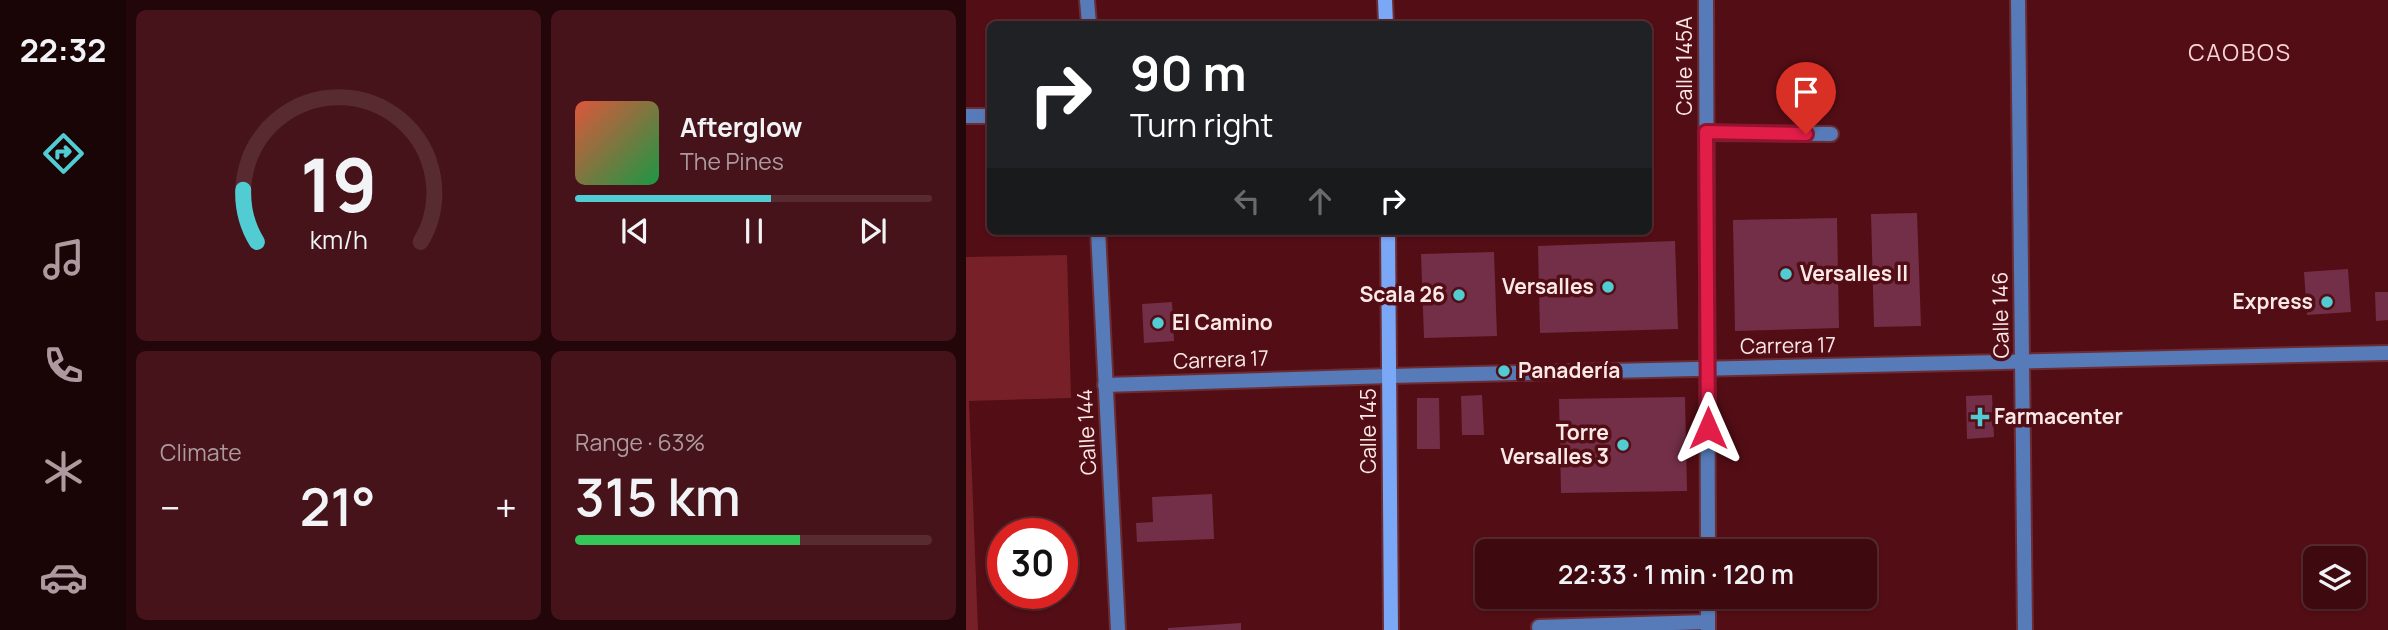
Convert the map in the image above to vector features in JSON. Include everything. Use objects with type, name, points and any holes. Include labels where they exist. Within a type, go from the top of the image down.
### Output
[{"type":"street","points":[[1087,0],[1089,21]]},
{"type":"street","points":[[1385,0],[1386,21]]},
{"type":"street","name":"Calle 145A","points":[[1706,0],[1708,539]]},
{"type":"street","name":"Calle 146","points":[[2018,0],[2025,630]]},
{"type":"street","points":[[966,116],[987,116]]},
{"type":"street","points":[[1706,132],[1831,134]]},
{"type":"street","name":"Calle 144","points":[[1098,235],[1118,630]]},
{"type":"street","name":"Calle 145","points":[[1388,235],[1391,630]]},
{"type":"street","name":"Carrera 17","points":[[1105,384],[2388,353]]},
{"type":"street","points":[[1539,627],[1708,626]]},
{"type":"shaded area","points":[[1067,255],[1071,398],[969,401],[978,630],[966,630],[966,257]]},
{"type":"building","points":[[1917,213],[1921,326],[1874,327],[1871,214]]},
{"type":"building","name":"Versalles II","points":[[1837,218],[1839,328],[1735,331],[1733,220]]},
{"type":"building","name":"Versalles","points":[[1675,241],[1678,329],[1540,333],[1538,246]]},
{"type":"building","name":"Scala 26","points":[[1494,252],[1497,336],[1424,338],[1421,254]]},
{"type":"building","points":[[2348,269],[2351,312],[2307,315],[2304,272]]},
{"type":"building","points":[[2375,292],[2388,292],[2388,320],[2376,321]]},
{"type":"building","name":"El Camino","points":[[1172,302],[1174,341],[1144,343],[1142,304]]},
{"type":"building","points":[[1482,395],[1484,435],[1462,435],[1461,396]]},
{"type":"building","name":"Farmacenter","points":[[1992,395],[1994,437],[1967,439],[1966,396]]},
{"type":"building","name":"Torre Versalles 3","points":[[1685,397],[1687,491],[1561,493],[1559,399]]},
{"type":"building","points":[[1417,398],[1439,398],[1440,449],[1417,449]]},
{"type":"building","points":[[1212,494],[1214,539],[1137,542],[1136,523],[1153,522],[1152,497]]},
{"type":"building","points":[[1241,623],[1241,630],[1168,630],[1168,628]]},
{"type":"place","name":"Versalles II","points":[[1786,274]]},
{"type":"place","name":"Versalles","points":[[1608,287]]},
{"type":"place","name":"Scala 26","points":[[1459,295]]},
{"type":"place","name":"Express","points":[[2327,302]]},
{"type":"place","name":"El Camino","points":[[1158,323]]},
{"type":"place","name":"Panadería","points":[[1504,371]]},
{"type":"place","name":"Farmacenter","points":[[1980,417]]},
{"type":"place","name":"Torre Versalles 3","points":[[1623,445]]},
{"type":"district","name":"CAOBOS","points":[[2240,53]]},
{"type":"route","points":[[1708,428],[1706,132],[1806,134]]}]
